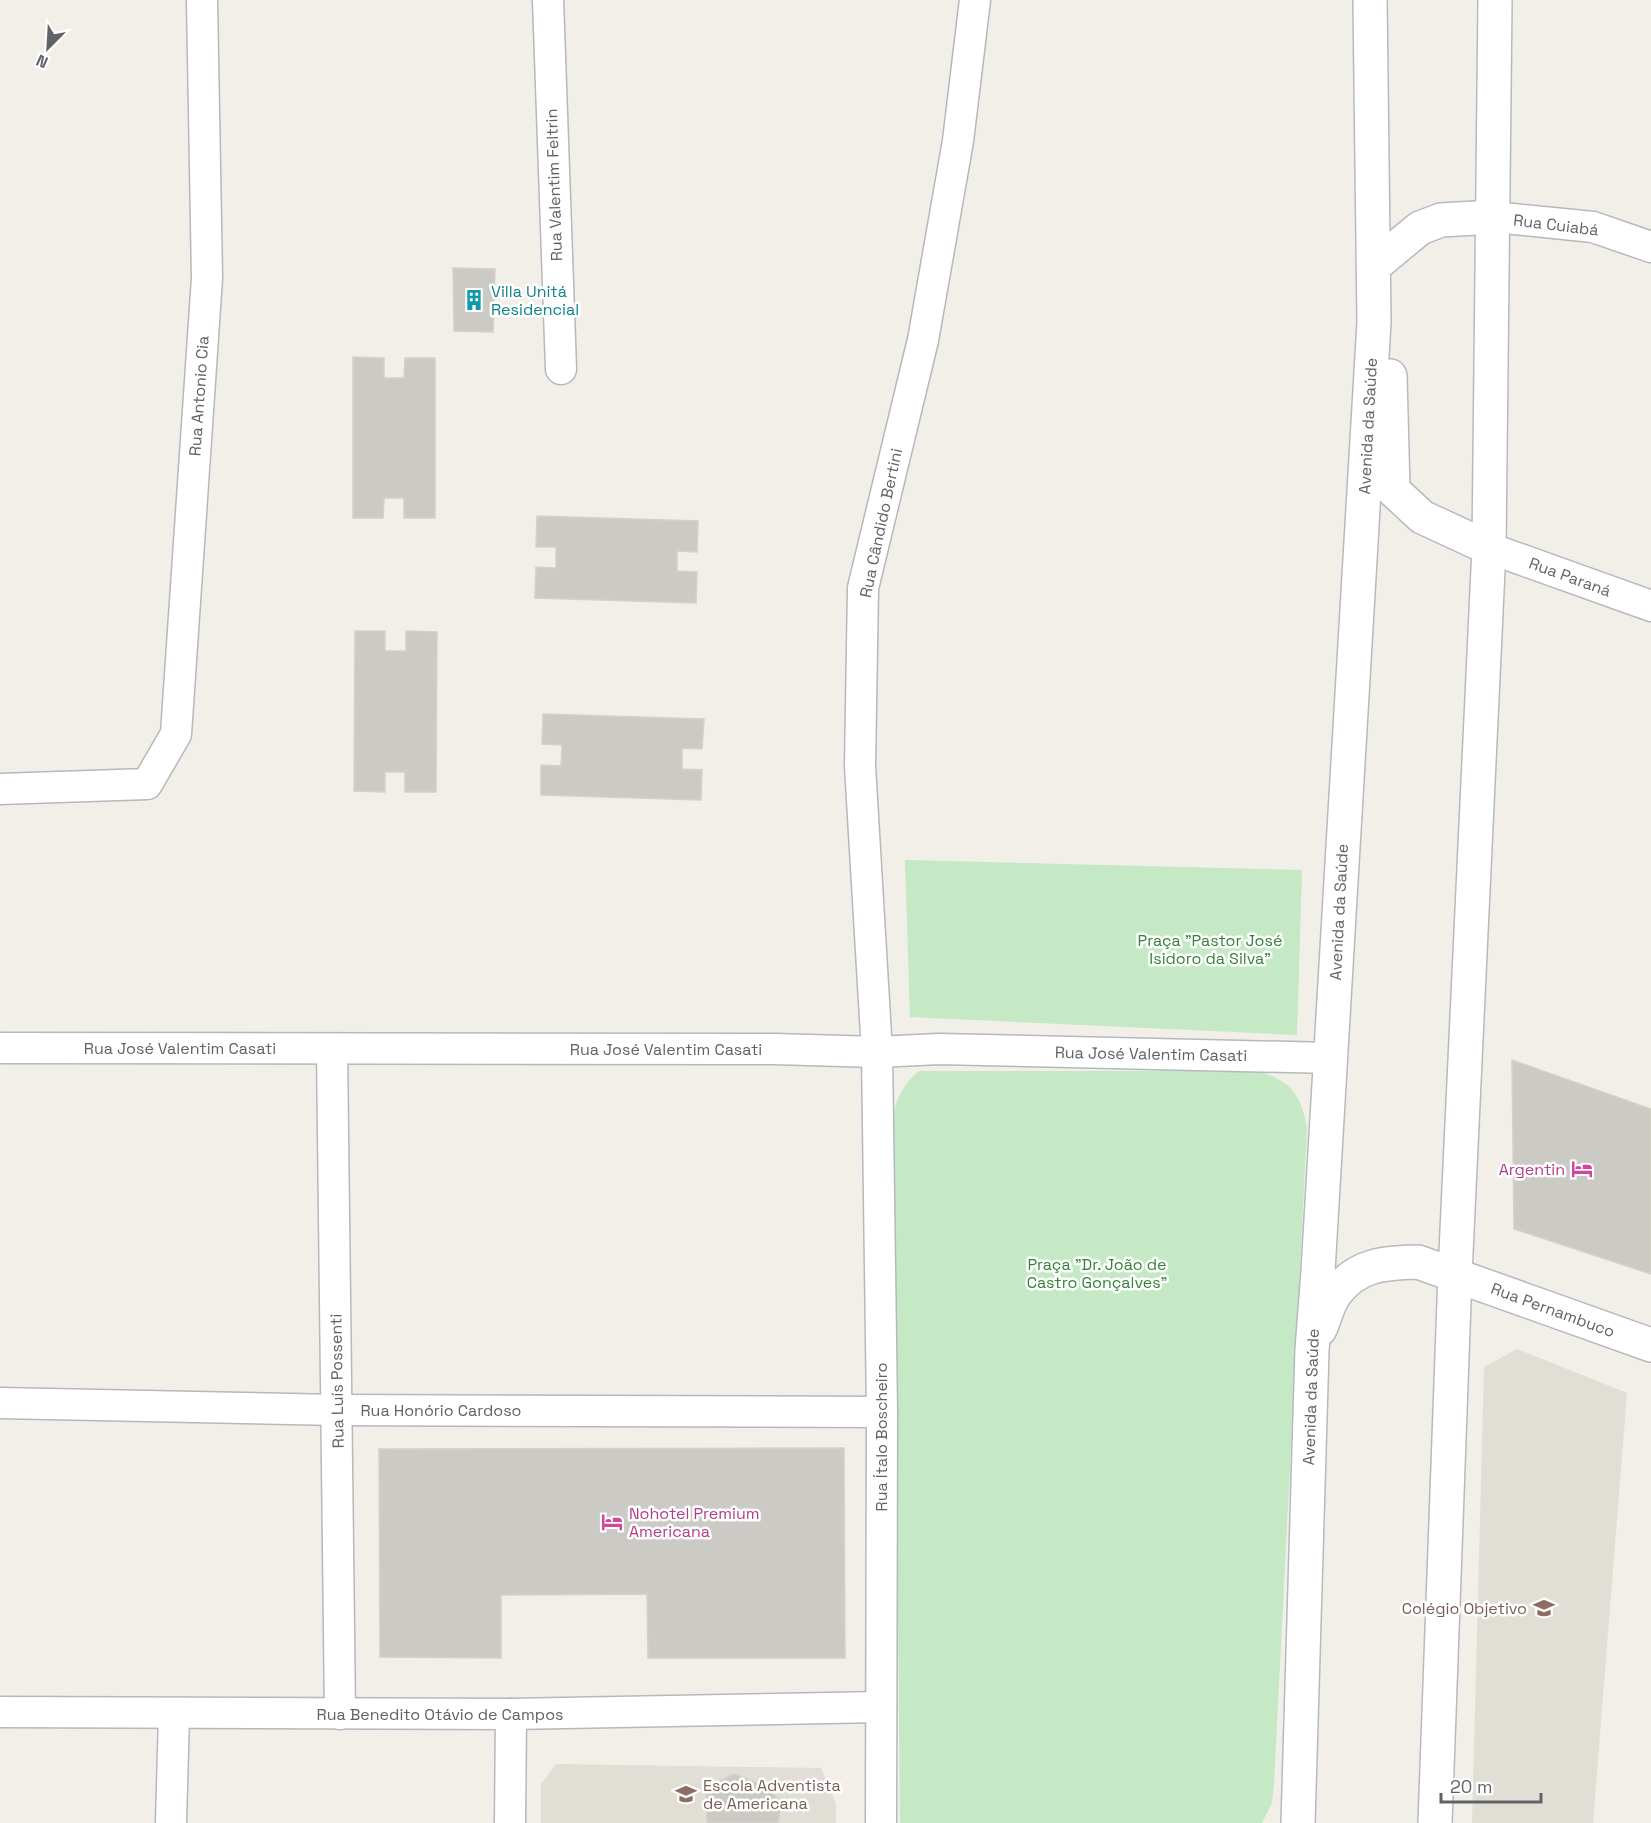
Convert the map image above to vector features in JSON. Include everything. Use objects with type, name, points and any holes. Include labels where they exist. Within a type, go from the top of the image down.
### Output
[{"type":"main road","name":"Avenida da Saúde","points":[[1298,1823],[1311,1350],[1318,1271],[1374,322],[1371,0]]},
{"type":"main road","points":[[1435,1823],[1455,1274],[1489,548],[1495,0]]},
{"type":"main road","points":[[1374,266],[1420,228],[1441,220],[1494,217]]},
{"type":"main road","points":[[1374,322],[1390,348],[1393,490],[1422,518],[1489,548]]},
{"type":"main road","name":"Rua Pernambuco","points":[[1311,1350],[1334,1295],[1348,1279],[1368,1267],[1389,1263],[1418,1262],[1651,1345]]},
{"type":"street","name":"Rua Antonio Cia","points":[[0,789],[147,784],[176,734],[207,278],[202,0]]},
{"type":"street","name":"Rua Valentim Feltrin","points":[[548,0],[561,369]]},
{"type":"street","name":"Rua Cândido Bertini","points":[[877,1052],[860,766],[863,588],[923,340],[957,141],[975,0]]},
{"type":"street","name":"Rua Cuiabá","points":[[1494,217],[1593,227],[1651,247]]},
{"type":"street","name":"Rua Paraná","points":[[1489,548],[1651,606]]},
{"type":"street","name":"Rua José Valentim Casati","points":[[0,1048],[774,1049],[877,1052],[939,1049],[1331,1058]]},
{"type":"street","name":"Rua Luís Possenti","points":[[332,1048],[340,1714]]},
{"type":"street","name":"Rua Ítalo Boscheiro","points":[[877,1052],[882,1412],[881,1823]]},
{"type":"street","name":"Rua Honório Cardoso","points":[[0,1402],[337,1410],[882,1412]]},
{"type":"street","name":"Rua Benedito Otávio de Campos","points":[[0,1712],[511,1714],[881,1707]]},
{"type":"street","points":[[171,1823],[174,1714]]},
{"type":"street","points":[[510,1823],[511,1714]]},
{"type":"shaded area","name":"Colégio Objetivo","points":[[1517,1349],[1627,1393],[1593,1823],[1472,1823],[1484,1367]]},
{"type":"shaded area","name":"Escola Adventista de Americana","points":[[556,1764],[821,1768],[836,1804],[836,1823],[541,1823],[541,1784]]},
{"type":"green space","name":"Praça \"Pastor José Isidoro da Silva\"","points":[[905,860],[1302,870],[1297,1035],[910,1017]]},
{"type":"green space","name":"Praça \"Dr. João de Castro Gonçalves\"","points":[[919,1071],[1256,1071],[1277,1078],[1297,1097],[1307,1128],[1274,1784],[1272,1803],[1262,1823],[900,1823],[893,1116],[902,1091]]},
{"type":"building","name":"Villa Unitá Residencial","points":[[453,268],[495,269],[493,332],[454,331]]},
{"type":"building","points":[[353,357],[384,358],[384,378],[404,378],[405,358],[435,358],[435,518],[404,518],[404,498],[384,498],[383,518],[353,518]]},
{"type":"building","points":[[537,516],[698,521],[697,552],[677,551],[677,571],[697,572],[696,603],[535,598],[536,567],[556,568],[556,547],[536,547]]},
{"type":"building","points":[[355,631],[385,631],[385,651],[406,651],[406,631],[437,632],[436,792],[405,792],[405,772],[385,772],[385,792],[354,791]]},
{"type":"building","points":[[543,714],[704,719],[702,749],[682,748],[682,769],[702,770],[701,800],[541,795],[541,765],[561,766],[562,745],[542,744]]},
{"type":"building","name":"Argentin","points":[[1512,1060],[1651,1109],[1651,1274],[1514,1229]]},
{"type":"building","name":"Nohotel Premium Americana","points":[[844,1448],[845,1658],[648,1658],[647,1594],[501,1595],[501,1658],[380,1657],[379,1449]]},
{"type":"building","points":[[734,1774],[770,1788],[781,1805],[778,1823],[707,1823],[706,1788]]},
{"type":"place","name":"Villa Unitá Residencial","points":[[474,300]]},
{"type":"place","name":"Argentin","points":[[1582,1169]]},
{"type":"place","name":"Nohotel Premium Americana","points":[[612,1522]]},
{"type":"place","name":"Colégio Objetivo","points":[[1544,1608]]},
{"type":"place","name":"Escola Adventista de Americana","points":[[686,1794]]}]
